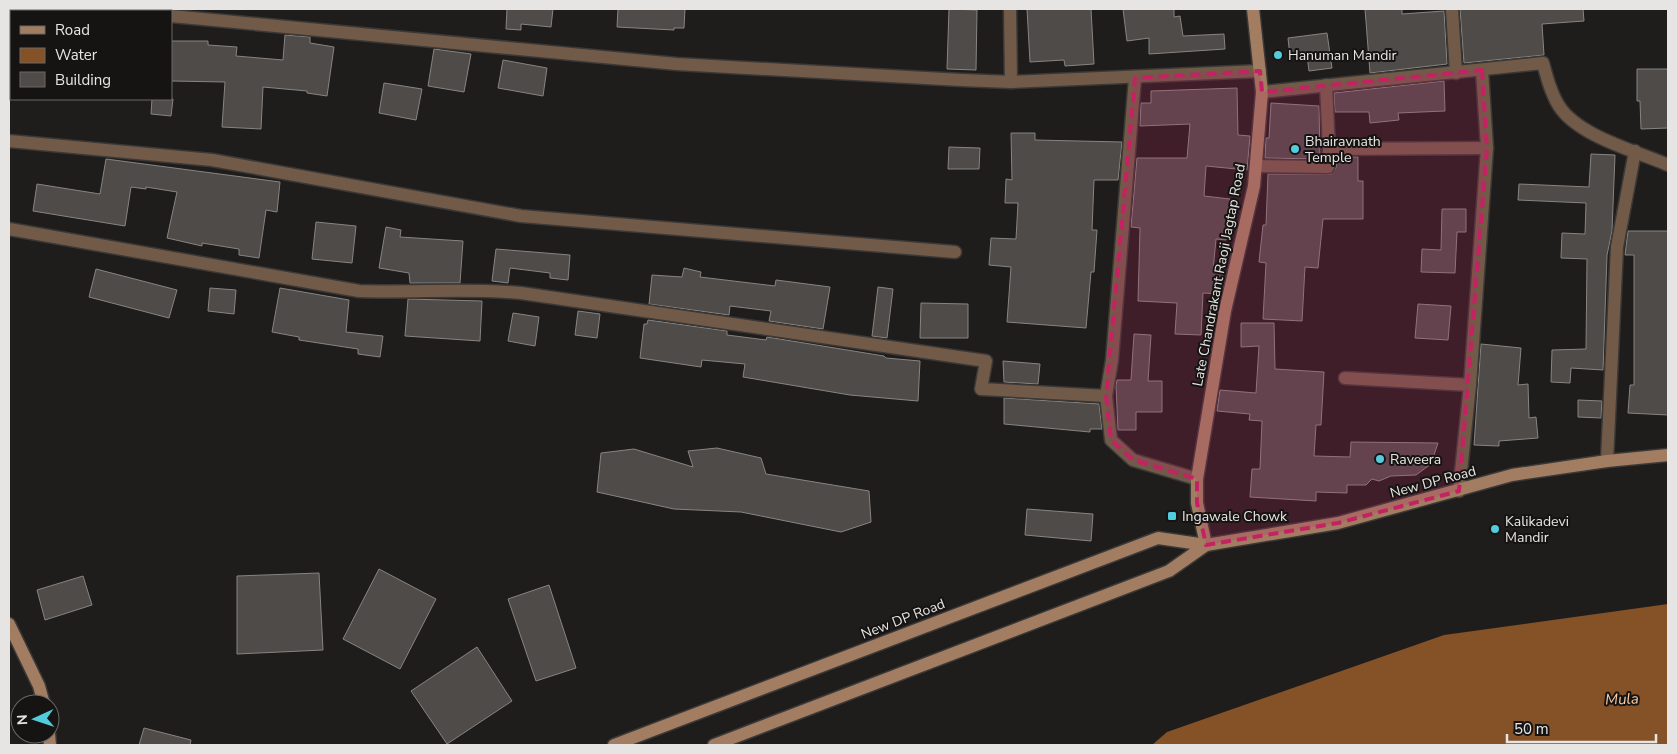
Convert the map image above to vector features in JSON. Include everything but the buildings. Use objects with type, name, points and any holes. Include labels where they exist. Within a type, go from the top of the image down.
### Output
[{"type":"main road","name":"Late Chandrakant Raoji Jagtap Road","points":[[1206,545],[1197,503],[1197,479],[1225,311],[1254,186],[1256,166],[1262,92],[1253,9]]},
{"type":"main road","name":"New DP Road","points":[[614,745],[1158,538],[1206,545],[1338,523],[1512,475],[1607,461],[1668,456]]},
{"type":"main road","name":"New DP Road","points":[[714,745],[1169,571],[1206,545]]},
{"type":"main road","points":[[9,624],[41,694]]},
{"type":"street","points":[[100,9],[113,10]]},
{"type":"street","points":[[1010,9],[1011,82]]},
{"type":"street","points":[[1452,9],[1456,73]]},
{"type":"street","points":[[172,16],[677,64],[1011,82],[1260,71]]},
{"type":"street","points":[[1262,92],[1542,63],[1549,86],[1560,108],[1588,133],[1668,165]]},
{"type":"street","points":[[1459,491],[1470,385],[1487,148],[1482,70]]},
{"type":"street","points":[[1135,78],[1112,360],[1106,396],[1112,440],[1133,460],[1197,479]]},
{"type":"street","points":[[1256,166],[1328,167],[1326,85]]},
{"type":"street","points":[[9,141],[212,160],[520,216],[955,252]]},
{"type":"street","points":[[1329,149],[1487,148]]},
{"type":"street","points":[[1607,461],[1617,248],[1635,151]]},
{"type":"street","points":[[9,229],[359,292],[397,293],[487,290],[521,293],[986,361],[981,389],[1106,396]]},
{"type":"street","points":[[1345,378],[1470,385]]},
{"type":"highlighted area","points":[[1482,70],[1487,148],[1459,491],[1338,523],[1206,545],[1197,503],[1197,479],[1133,460],[1111,440],[1106,396],[1135,78],[1260,71],[1262,92]]},
{"type":"water","name":"Mula","points":[[1668,604],[1668,745],[1152,745],[1167,732],[1444,635]]},
{"type":"place","name":"Hanuman Mandir","points":[[1278,55]]},
{"type":"place","name":"Bhairavnath Temple","points":[[1295,149]]},
{"type":"place","name":"Raveera","points":[[1380,459]]},
{"type":"place","name":"Ingawale Chowk","points":[[1172,516]]},
{"type":"place","name":"Kalikadevi Mandir","points":[[1495,529]]}]
